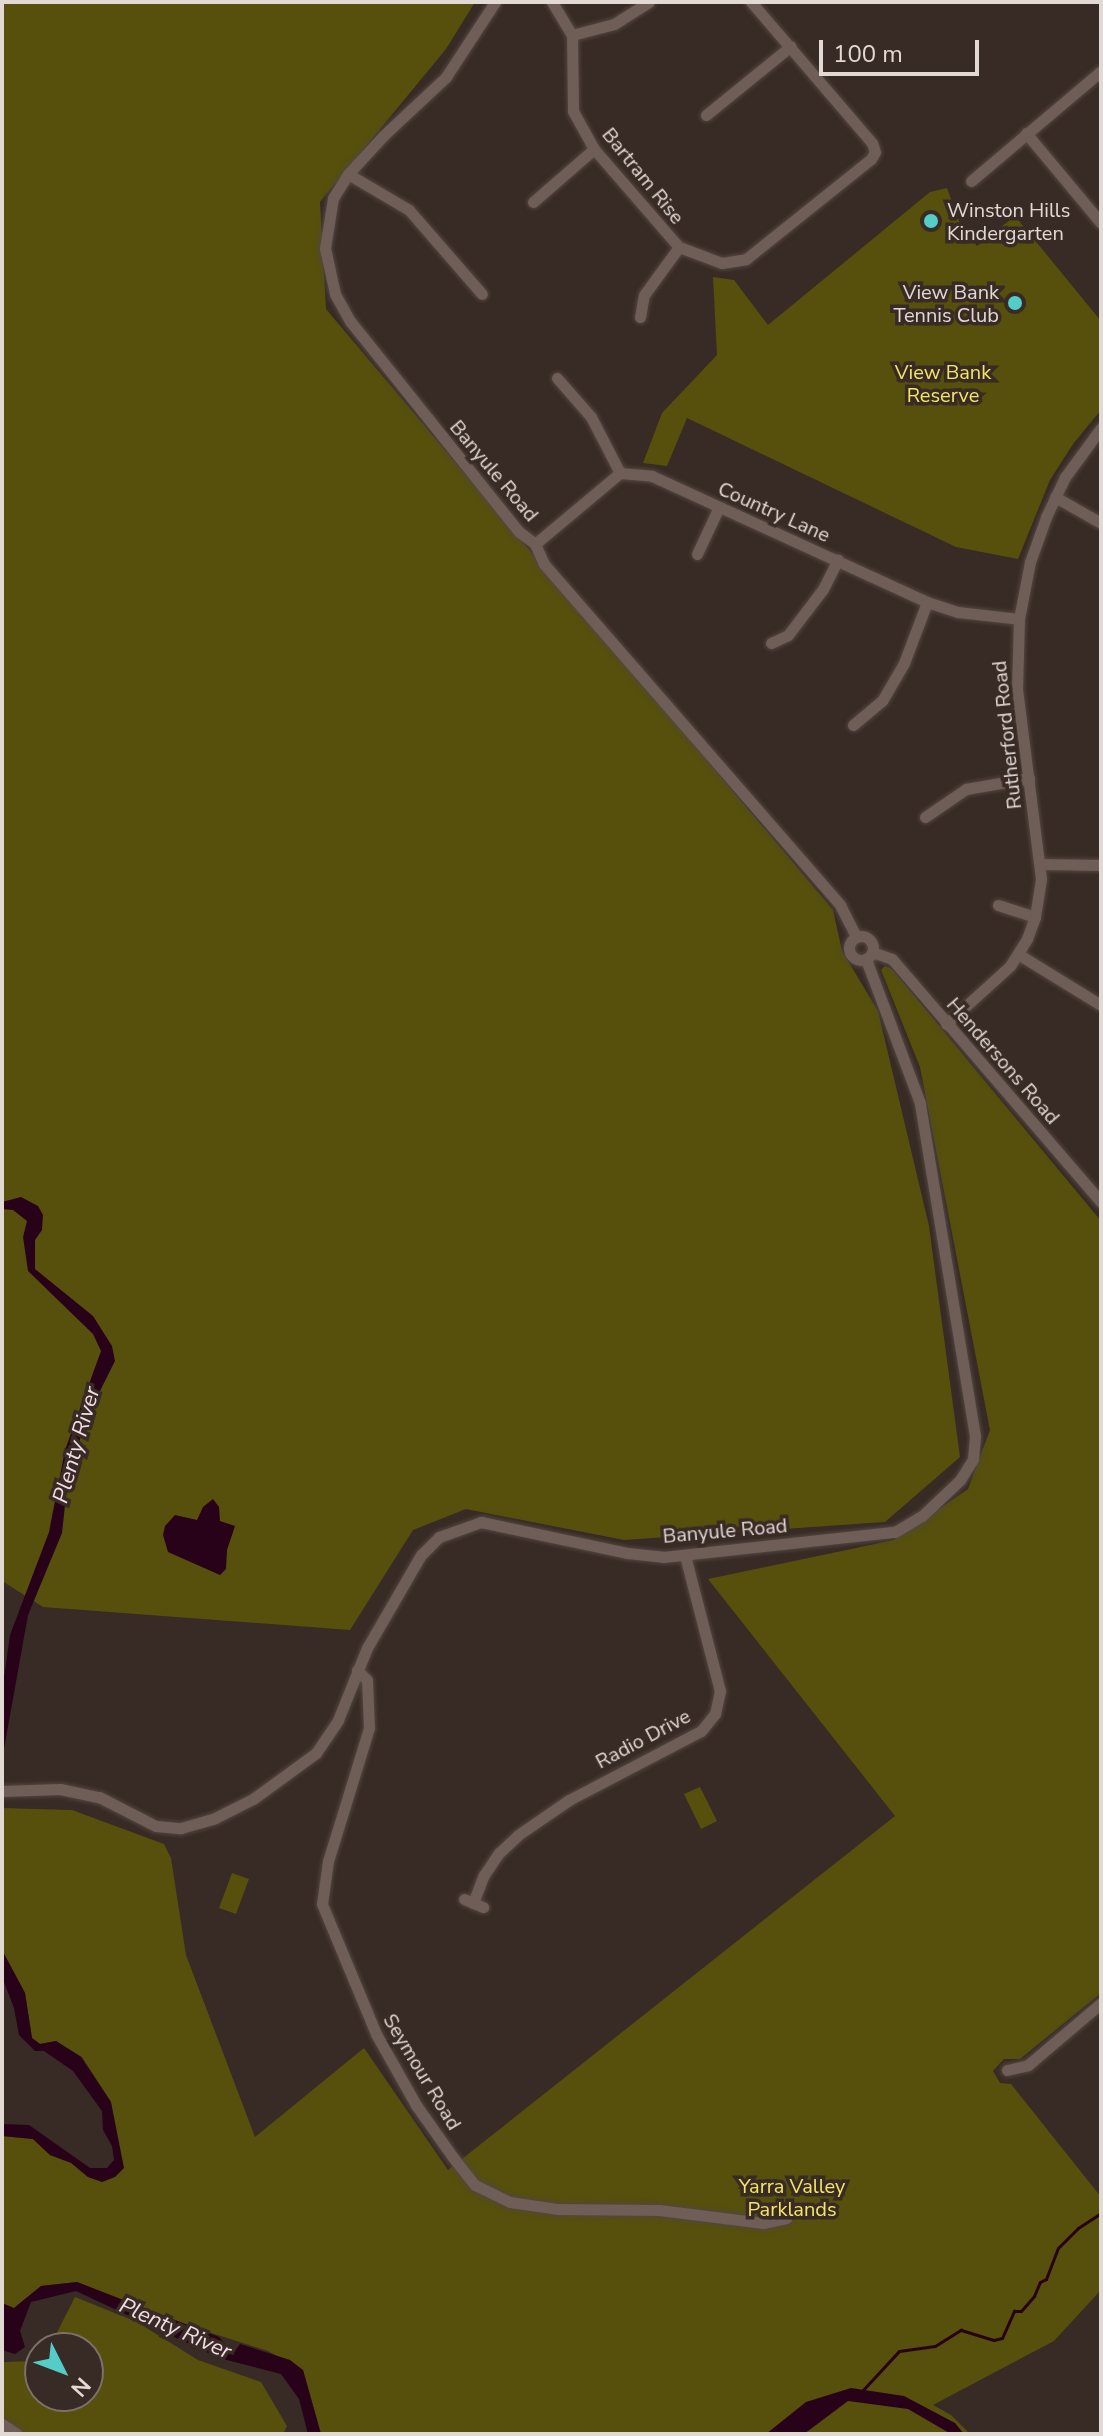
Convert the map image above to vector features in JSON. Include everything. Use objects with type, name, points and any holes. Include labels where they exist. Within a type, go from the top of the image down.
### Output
[{"type":"street","name":"Banyule Road","points":[[495,2],[446,77],[348,174],[333,198],[325,248],[335,294],[350,321],[508,519],[535,544],[544,564],[840,905],[856,937]]},
{"type":"street","points":[[552,2],[572,35],[614,24],[649,2]]},
{"type":"street","name":"Bartram Rise","points":[[572,35],[573,111],[594,149],[679,247],[722,263],[746,259],[880,154],[751,2]]},
{"type":"street","points":[[706,115],[791,46]]},
{"type":"street","points":[[971,181],[1101,71]]},
{"type":"street","points":[[1026,133],[1101,223]]},
{"type":"street","points":[[533,202],[594,149]]},
{"type":"street","points":[[348,174],[409,210],[482,294]]},
{"type":"street","points":[[640,317],[644,295],[679,247]]},
{"type":"street","points":[[535,544],[620,473],[591,417],[557,378]]},
{"type":"street","name":"Rutherford Road","points":[[946,1024],[1001,976],[1018,954],[1035,917],[1040,864],[1017,690],[1019,619],[1030,562],[1055,497],[1077,459],[1101,428]]},
{"type":"street","name":"Country Lane","points":[[620,473],[652,476],[927,602],[958,612],[1019,619]]},
{"type":"street","points":[[1055,497],[1101,523]]},
{"type":"street","points":[[697,554],[719,507]]},
{"type":"street","points":[[771,643],[788,635],[823,589],[838,560]]},
{"type":"street","points":[[853,725],[882,701],[904,663],[927,602]]},
{"type":"street","points":[[925,817],[966,789],[1029,778]]},
{"type":"street","points":[[1040,864],[1101,865]]},
{"type":"street","points":[[998,905],[1035,917]]},
{"type":"street","points":[[856,937],[867,938],[869,955],[858,960],[851,955],[849,947],[856,937]]},
{"type":"street","points":[[1018,954],[1101,1005]]},
{"type":"street","name":"Banyule Road","points":[[2,1791],[60,1789],[99,1797],[156,1826],[181,1828],[215,1818],[253,1799],[316,1753],[338,1720],[357,1670],[421,1555],[439,1537],[481,1522],[627,1553],[685,1556],[895,1532],[932,1507],[960,1480],[973,1459],[975,1436],[920,1103],[869,955]]},
{"type":"street","name":"Hendersons Road","points":[[869,955],[892,959],[1101,1202]]},
{"type":"street","name":"Radio Drive","points":[[473,1903],[491,1864],[518,1835],[581,1793],[701,1731],[715,1714],[720,1691],[685,1556]]},
{"type":"street","name":"Seymour Road","points":[[357,1670],[367,1680],[369,1728],[328,1861],[322,1904],[376,2034],[416,2105],[452,2156],[475,2185],[510,2202],[558,2209],[659,2210],[763,2223],[786,2218]]},
{"type":"street","points":[[1007,2070],[1028,2065],[1101,2003]]},
{"type":"street","points":[[2,2424],[17,2434]]},
{"type":"green space","points":[[2,2],[475,2],[446,49],[320,202],[326,309],[833,910],[842,951],[878,1011],[929,1226],[960,1457],[885,1522],[624,1540],[466,1509],[413,1530],[350,1630],[43,1607],[2,1581]]},
{"type":"green space","name":"View Bank Reserve","points":[[947,188],[961,226],[977,246],[1015,216],[1101,321],[1101,410],[1073,444],[1050,480],[1018,559],[956,547],[687,418],[667,466],[643,463],[662,413],[717,355],[713,277],[734,280],[768,325],[930,192]]},
{"type":"green space","name":"Yarra Valley Parklands","points":[[885,966],[892,969],[1101,1221],[1101,1993],[1020,2059],[1004,2059],[993,2071],[1000,2083],[1011,2084],[1101,2197],[1101,2290],[1054,2341],[933,2405],[951,2415],[970,2434],[321,2434],[303,2370],[268,2351],[171,2320],[77,2282],[41,2286],[14,2308],[3,2304],[2,2136],[33,2139],[50,2155],[71,2162],[88,2177],[115,2177],[111,2102],[82,2057],[56,2041],[40,2044],[32,2038],[25,1993],[2,1950],[2,1808],[72,1810],[164,1844],[171,1858],[186,1955],[255,2137],[364,2048],[448,2170],[895,1816],[708,1579],[894,1540],[968,1489],[990,1430],[920,1067],[881,970]]},
{"type":"green space","points":[[700,1787],[717,1821],[701,1829],[684,1794]]},
{"type":"green space","points":[[232,1873],[249,1879],[236,1914],[219,1908]]},
{"type":"green space","points":[[75,2297],[137,2322],[198,2360],[261,2382],[287,2426],[283,2434],[23,2434],[2,2417],[2,2362],[24,2361],[24,2412],[104,2412],[104,2332],[57,2332]]},
{"type":"water","name":"Plenty River","points":[[21,1197],[38,1206],[43,1215],[42,1230],[35,1240],[35,1269],[93,1316],[112,1346],[115,1361],[84,1423],[66,1496],[62,1533],[28,1615],[2,1760],[2,1691],[10,1635],[49,1532],[65,1450],[101,1351],[93,1334],[28,1271],[23,1237],[27,1221],[13,1210],[2,1209],[2,1202]]},
{"type":"water","points":[[213,1499],[219,1507],[220,1521],[235,1526],[227,1550],[226,1569],[220,1575],[168,1552],[163,1535],[165,1526],[175,1515],[197,1520],[203,1507]]},
{"type":"water","points":[[2,1950],[25,1993],[32,2038],[40,2044],[56,2041],[81,2057],[111,2102],[124,2168],[115,2177],[102,2182],[88,2177],[71,2163],[50,2155],[33,2139],[2,2136],[2,2124],[29,2125],[90,2168],[107,2168],[114,2160],[112,2146],[103,2130],[102,2111],[73,2071],[44,2051],[35,2051],[19,2035],[14,2008],[2,1977]]},
{"type":"water","name":"Plenty River","points":[[77,2282],[219,2337],[230,2350],[235,2351],[240,2344],[290,2360],[303,2370],[321,2434],[308,2434],[299,2399],[281,2374],[219,2358],[76,2291],[31,2302],[20,2331],[24,2348],[15,2354],[5,2351],[2,2346],[2,2303],[14,2308],[41,2286]]},
{"type":"water","points":[[851,2388],[904,2396],[955,2423],[964,2434],[951,2434],[908,2409],[848,2401],[804,2434],[766,2434],[806,2402]]},
{"type":"waterway","points":[[862,2391],[899,2351],[935,2346],[961,2330],[994,2340],[1002,2338],[1014,2311],[1021,2311],[1034,2296],[1040,2282],[1046,2279],[1058,2248],[1078,2228],[1101,2213]]},
{"type":"place","name":"Winston Hills Kindergarten","points":[[931,221]]},
{"type":"place","name":"View Bank Tennis Club","points":[[1015,303]]}]
